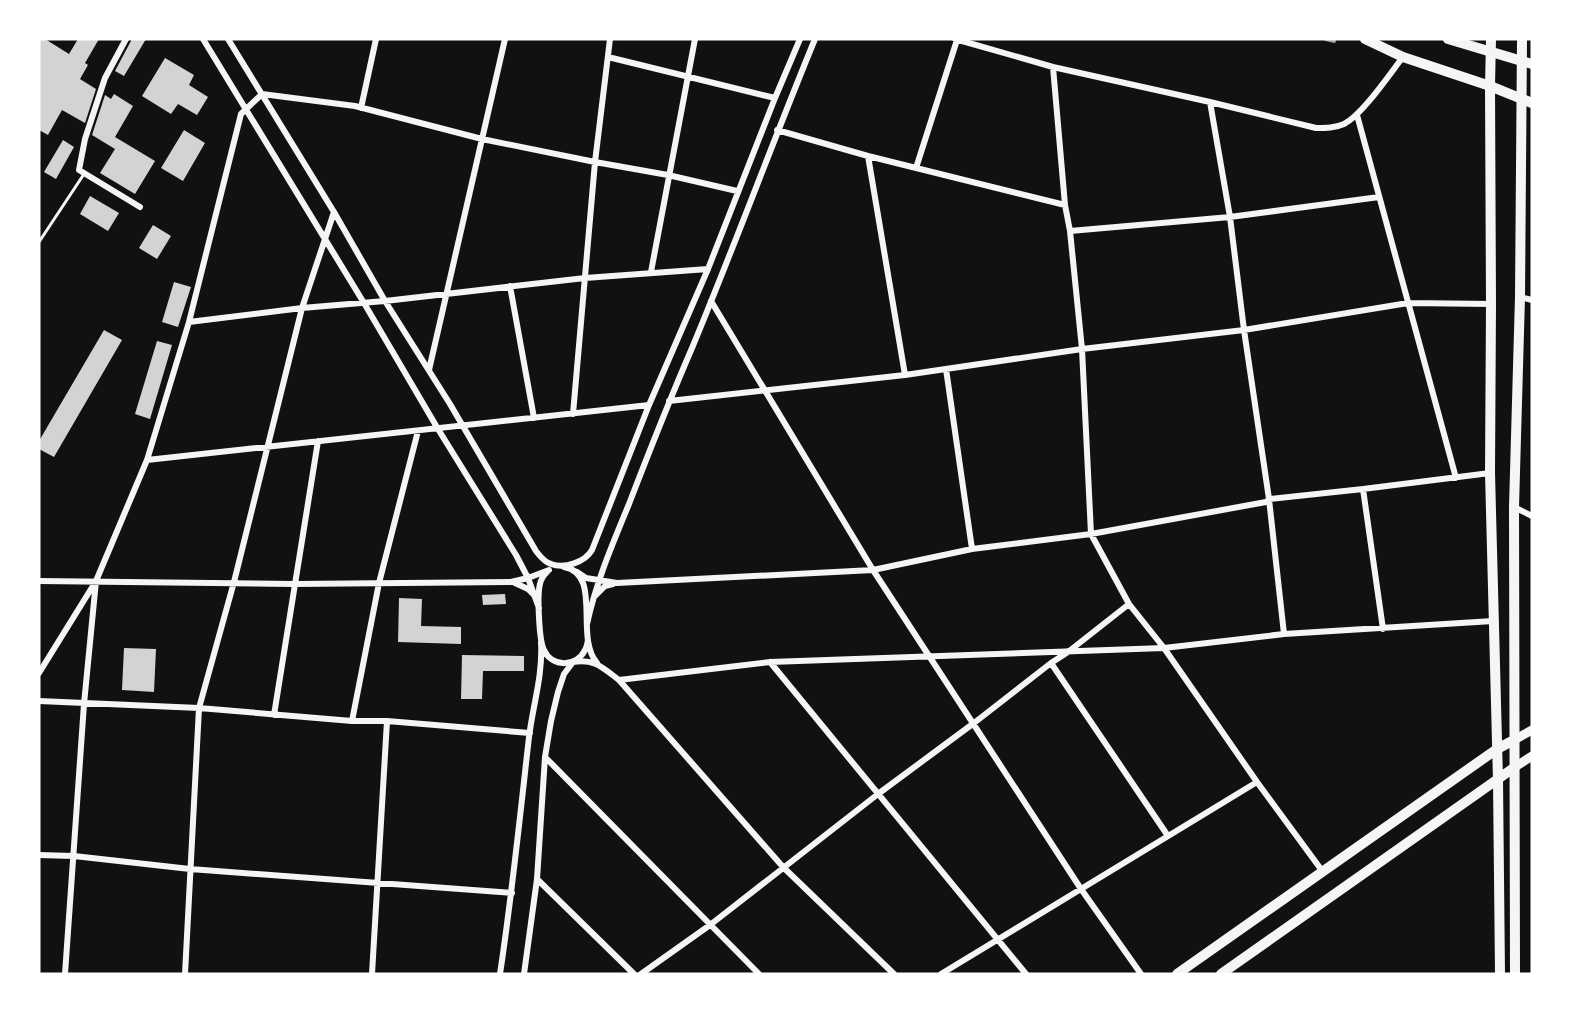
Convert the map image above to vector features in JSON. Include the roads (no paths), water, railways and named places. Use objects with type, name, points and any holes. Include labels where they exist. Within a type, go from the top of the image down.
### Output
[{"type":"main road","points":[[1365,39],[1403,57],[1527,101]]},
{"type":"main road","points":[[1448,39],[1527,63]]},
{"type":"main road","points":[[1491,39],[1490,473],[1498,780],[1500,974]]},
{"type":"main road","points":[[1515,974],[1514,507],[1527,101],[1527,63],[1522,39]]},
{"type":"main road","points":[[1177,974],[1497,748],[1532,730]]},
{"type":"main road","points":[[1221,974],[1532,756]]},
{"type":"street","points":[[126,39],[105,78],[85,139],[79,170],[140,207]]},
{"type":"street","points":[[203,39],[516,555],[538,605]]},
{"type":"street","points":[[228,39],[536,551],[552,565],[569,568],[586,578],[617,583],[873,570],[972,549],[1091,534],[1267,500],[1490,473]]},
{"type":"street","points":[[361,108],[376,39]]},
{"type":"street","points":[[429,370],[505,39]]},
{"type":"street","points":[[573,414],[595,162],[610,39]]},
{"type":"street","points":[[651,272],[695,39]]},
{"type":"street","points":[[39,581],[294,584],[511,582],[580,561],[588,556],[649,405],[708,269],[737,191],[800,39]]},
{"type":"street","points":[[587,624],[598,581],[815,39]]},
{"type":"street","points":[[916,168],[956,39],[1053,67],[1316,128],[1330,129],[1344,124],[1357,115],[1403,57]]},
{"type":"street","points":[[608,57],[775,98]]},
{"type":"street","points":[[1053,67],[1065,206],[1070,231],[1082,349],[1091,534],[1129,604],[1164,648],[1323,872]]},
{"type":"street","points":[[39,673],[96,580],[147,460],[189,322],[241,114],[262,94]]},
{"type":"street","points":[[262,94],[361,108],[482,139],[668,175],[737,191]]},
{"type":"street","points":[[1210,102],[1230,217],[1284,634]]},
{"type":"street","points":[[1357,115],[1456,478]]},
{"type":"street","points":[[777,130],[868,156],[1065,206]]},
{"type":"street","points":[[868,156],[905,375]]},
{"type":"street","points":[[1070,231],[1230,217],[1379,197]]},
{"type":"street","points":[[185,974],[199,708],[234,582],[302,308],[334,212]]},
{"type":"street","points":[[189,322],[585,278],[708,269]]},
{"type":"street","points":[[510,286],[534,418]]},
{"type":"street","points":[[1520,297],[1532,300]]},
{"type":"street","points":[[711,301],[873,570],[1081,889],[1140,974]]},
{"type":"street","points":[[669,401],[905,375],[1082,349],[1244,330],[1408,303],[1491,304]]},
{"type":"street","points":[[946,369],[972,549]]},
{"type":"street","points":[[147,460],[649,405]]},
{"type":"street","points":[[352,721],[379,583],[418,431]]},
{"type":"street","points":[[274,715],[318,441]]},
{"type":"street","points":[[1363,489],[1383,628]]},
{"type":"street","points":[[1514,507],[1532,516]]},
{"type":"street","points":[[500,974],[512,894],[530,733],[541,672],[538,592],[543,576],[549,570]]},
{"type":"street","points":[[577,572],[586,590],[590,652],[602,668]]},
{"type":"street","points":[[65,974],[84,704],[96,580]]},
{"type":"street","points":[[511,582],[528,589],[538,605]]},
{"type":"street","points":[[591,603],[605,586],[617,583]]},
{"type":"street","points":[[641,974],[710,925],[878,794],[1129,604]]},
{"type":"street","points":[[619,680],[770,662],[1164,648],[1284,634],[1493,621]]},
{"type":"street","points":[[524,974],[537,879],[545,757],[551,721],[564,674],[585,650],[588,640]]},
{"type":"street","points":[[541,642],[549,658],[556,662],[564,664],[588,660],[619,680],[783,867],[894,974]]},
{"type":"street","points":[[770,662],[1026,974]]},
{"type":"street","points":[[1051,663],[1168,836]]},
{"type":"street","points":[[39,701],[199,708],[530,733]]},
{"type":"street","points":[[372,974],[387,721]]},
{"type":"street","points":[[545,757],[759,974]]},
{"type":"street","points":[[940,974],[1257,782]]},
{"type":"street","points":[[39,855],[74,856],[190,869],[512,894]]},
{"type":"street","points":[[537,879],[634,974]]},
{"type":"lane","points":[[39,242],[85,173]]},
{"type":"railway","points":[[1326,39],[1334,41]]}]
